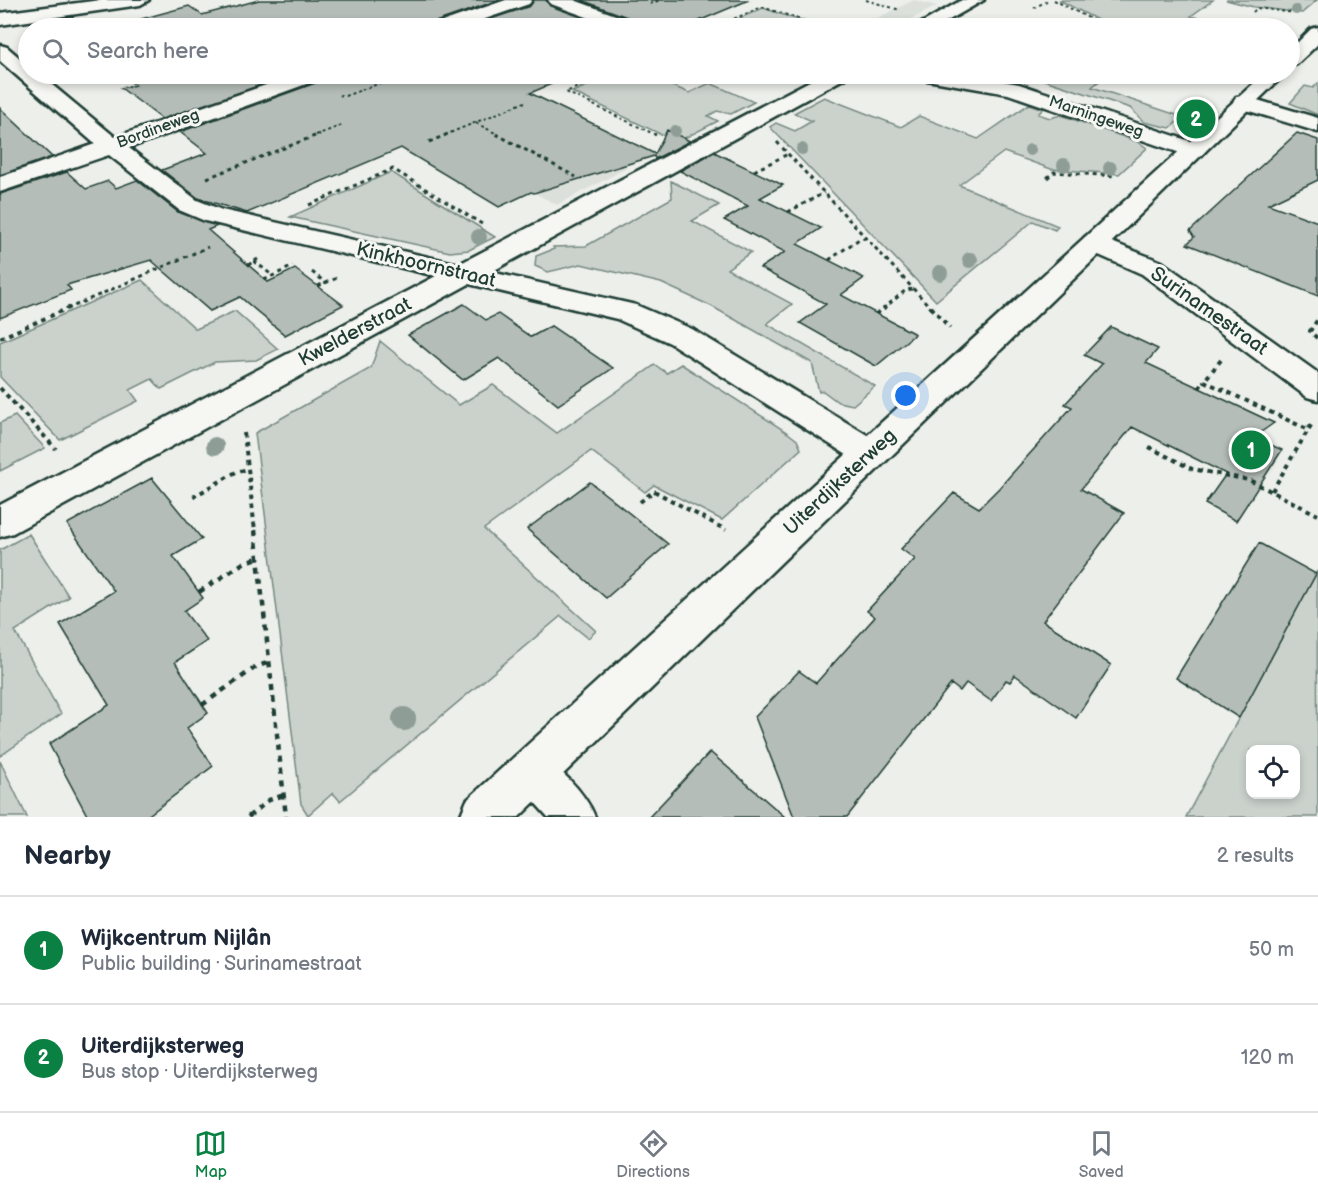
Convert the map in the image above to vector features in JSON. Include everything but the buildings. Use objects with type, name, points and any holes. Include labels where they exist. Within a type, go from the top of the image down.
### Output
[{"type":"street","points":[[0,19],[140,0]]},
{"type":"street","points":[[472,18],[523,0]]},
{"type":"street","points":[[557,0],[606,18]]},
{"type":"street","points":[[941,18],[975,0]]},
{"type":"street","points":[[1300,50],[1318,33]]},
{"type":"street","name":"Kinkhoornstraat","points":[[0,51],[18,66]]},
{"type":"street","name":"Kinkhoornstraat","points":[[39,84],[112,146],[188,205],[214,216],[258,227],[626,312],[681,336],[870,453]]},
{"type":"street","name":"Bordineweg","points":[[0,185],[288,84]]},
{"type":"street","name":"Kwelderstraat","points":[[0,522],[819,84]]},
{"type":"street","name":"Marningeweg","points":[[988,84],[1012,88],[1194,150]]},
{"type":"street","name":"Uiterdijksterweg","points":[[484,817],[1264,84]]},
{"type":"street","points":[[1244,102],[1318,125]]},
{"type":"street","name":"Surinamestraat","points":[[1094,243],[1152,268],[1318,389]]},
{"type":"lane","points":[[532,772],[575,817]]},
{"type":"path","points":[[1035,8],[1048,0]]},
{"type":"path","points":[[1054,0],[1088,18]]},
{"type":"path","points":[[736,18],[762,7],[796,18]]},
{"type":"path","points":[[1253,12],[1257,8],[1301,14]]},
{"type":"path","points":[[586,84],[566,92],[692,152]]},
{"type":"path","points":[[429,142],[525,102]]},
{"type":"path","points":[[754,118],[952,330]]},
{"type":"path","points":[[476,123],[611,196]]},
{"type":"path","points":[[171,192],[343,125]]},
{"type":"path","points":[[754,171],[788,154]]},
{"type":"path","points":[[0,338],[393,169],[516,245]]},
{"type":"path","points":[[1047,178],[1054,172],[1122,178]]},
{"type":"path","points":[[788,212],[824,193]]},
{"type":"path","points":[[829,260],[859,239],[866,238]]},
{"type":"path","points":[[254,261],[273,276],[264,280]]},
{"type":"path","points":[[876,314],[906,290],[913,289]]},
{"type":"path","points":[[1317,338],[1310,331],[1318,319]]},
{"type":"path","points":[[1199,388],[1223,357]]},
{"type":"path","points":[[1204,381],[1309,430]]},
{"type":"path","points":[[0,388],[83,477]]},
{"type":"path","points":[[240,394],[286,817]]},
{"type":"path","points":[[1272,491],[1315,419]]},
{"type":"path","points":[[1149,447],[1192,470],[1249,480],[1318,515]]},
{"type":"path","points":[[193,497],[236,472],[248,469]]},
{"type":"path","points":[[640,502],[654,491],[726,530]]},
{"type":"path","points":[[199,592],[245,561],[258,558]]},
{"type":"path","points":[[202,705],[256,667],[270,662]]},
{"type":"path","points":[[248,817],[269,800],[284,795]]},
{"type":"shaded area","points":[[914,0],[937,6],[914,18],[877,18]]},
{"type":"shaded area","points":[[1059,0],[1213,0],[1191,16],[1199,18],[1094,18]]},
{"type":"shaded area","points":[[1226,0],[1317,0],[1302,13],[1254,7]]},
{"type":"shaded area","points":[[763,8],[792,18],[740,18]]},
{"type":"shaded area","points":[[1318,83],[1318,115],[1290,103],[1305,86],[1313,88]]},
{"type":"shaded area","points":[[592,84],[668,84],[689,93],[712,84],[754,102],[731,114],[717,111],[708,116],[718,121],[677,142],[572,92]]},
{"type":"shaded area","points":[[1057,84],[1096,84],[1092,87],[1183,117],[1170,128],[1144,122],[1130,108]]},
{"type":"shaded area","points":[[824,97],[901,127],[919,116],[978,139],[1029,104],[1043,109],[1038,114],[1050,118],[1061,115],[1138,142],[1147,148],[1119,174],[1051,169],[1004,152],[959,185],[1058,226],[1055,230],[1033,221],[936,301],[770,127],[776,123],[795,131],[812,121],[794,113]]},
{"type":"shaded area","points":[[603,155],[627,168],[557,205],[531,191]]},
{"type":"shaded area","points":[[391,172],[495,237],[469,250],[450,252],[290,217]]},
{"type":"shaded area","points":[[671,181],[719,205],[692,221],[751,252],[727,269],[792,304],[767,324],[875,386],[853,405],[838,402],[823,391],[819,392],[812,363],[711,306],[661,283],[581,264],[548,272],[535,266],[536,256],[554,249],[553,247],[586,246],[672,198]]},
{"type":"shaded area","points":[[142,280],[196,329],[235,311],[278,349],[256,360],[215,362],[161,389],[152,379],[130,390],[138,401],[60,440],[0,377],[0,342]]},
{"type":"shaded area","points":[[380,341],[459,405],[493,385],[557,433],[655,365],[667,373],[681,364],[788,433],[797,440],[801,449],[722,520],[654,485],[645,492],[591,451],[484,529],[596,631],[588,638],[561,616],[340,801],[333,793],[308,815],[301,804],[255,433],[371,368]]},
{"type":"shaded area","points":[[15,416],[45,448],[0,471],[0,423]]},
{"type":"shaded area","points":[[29,534],[69,597],[15,631],[61,714],[0,756],[0,550]]},
{"type":"shaded area","points":[[1317,571],[1318,817],[1186,817]]},
{"type":"shaded area","points":[[0,761],[27,817],[0,817]]},
{"type":"place","name":"Uiterdijksterweg","points":[[1196,119]]},
{"type":"place","name":"Wijkcentrum Nijlân","points":[[1251,450]]}]
